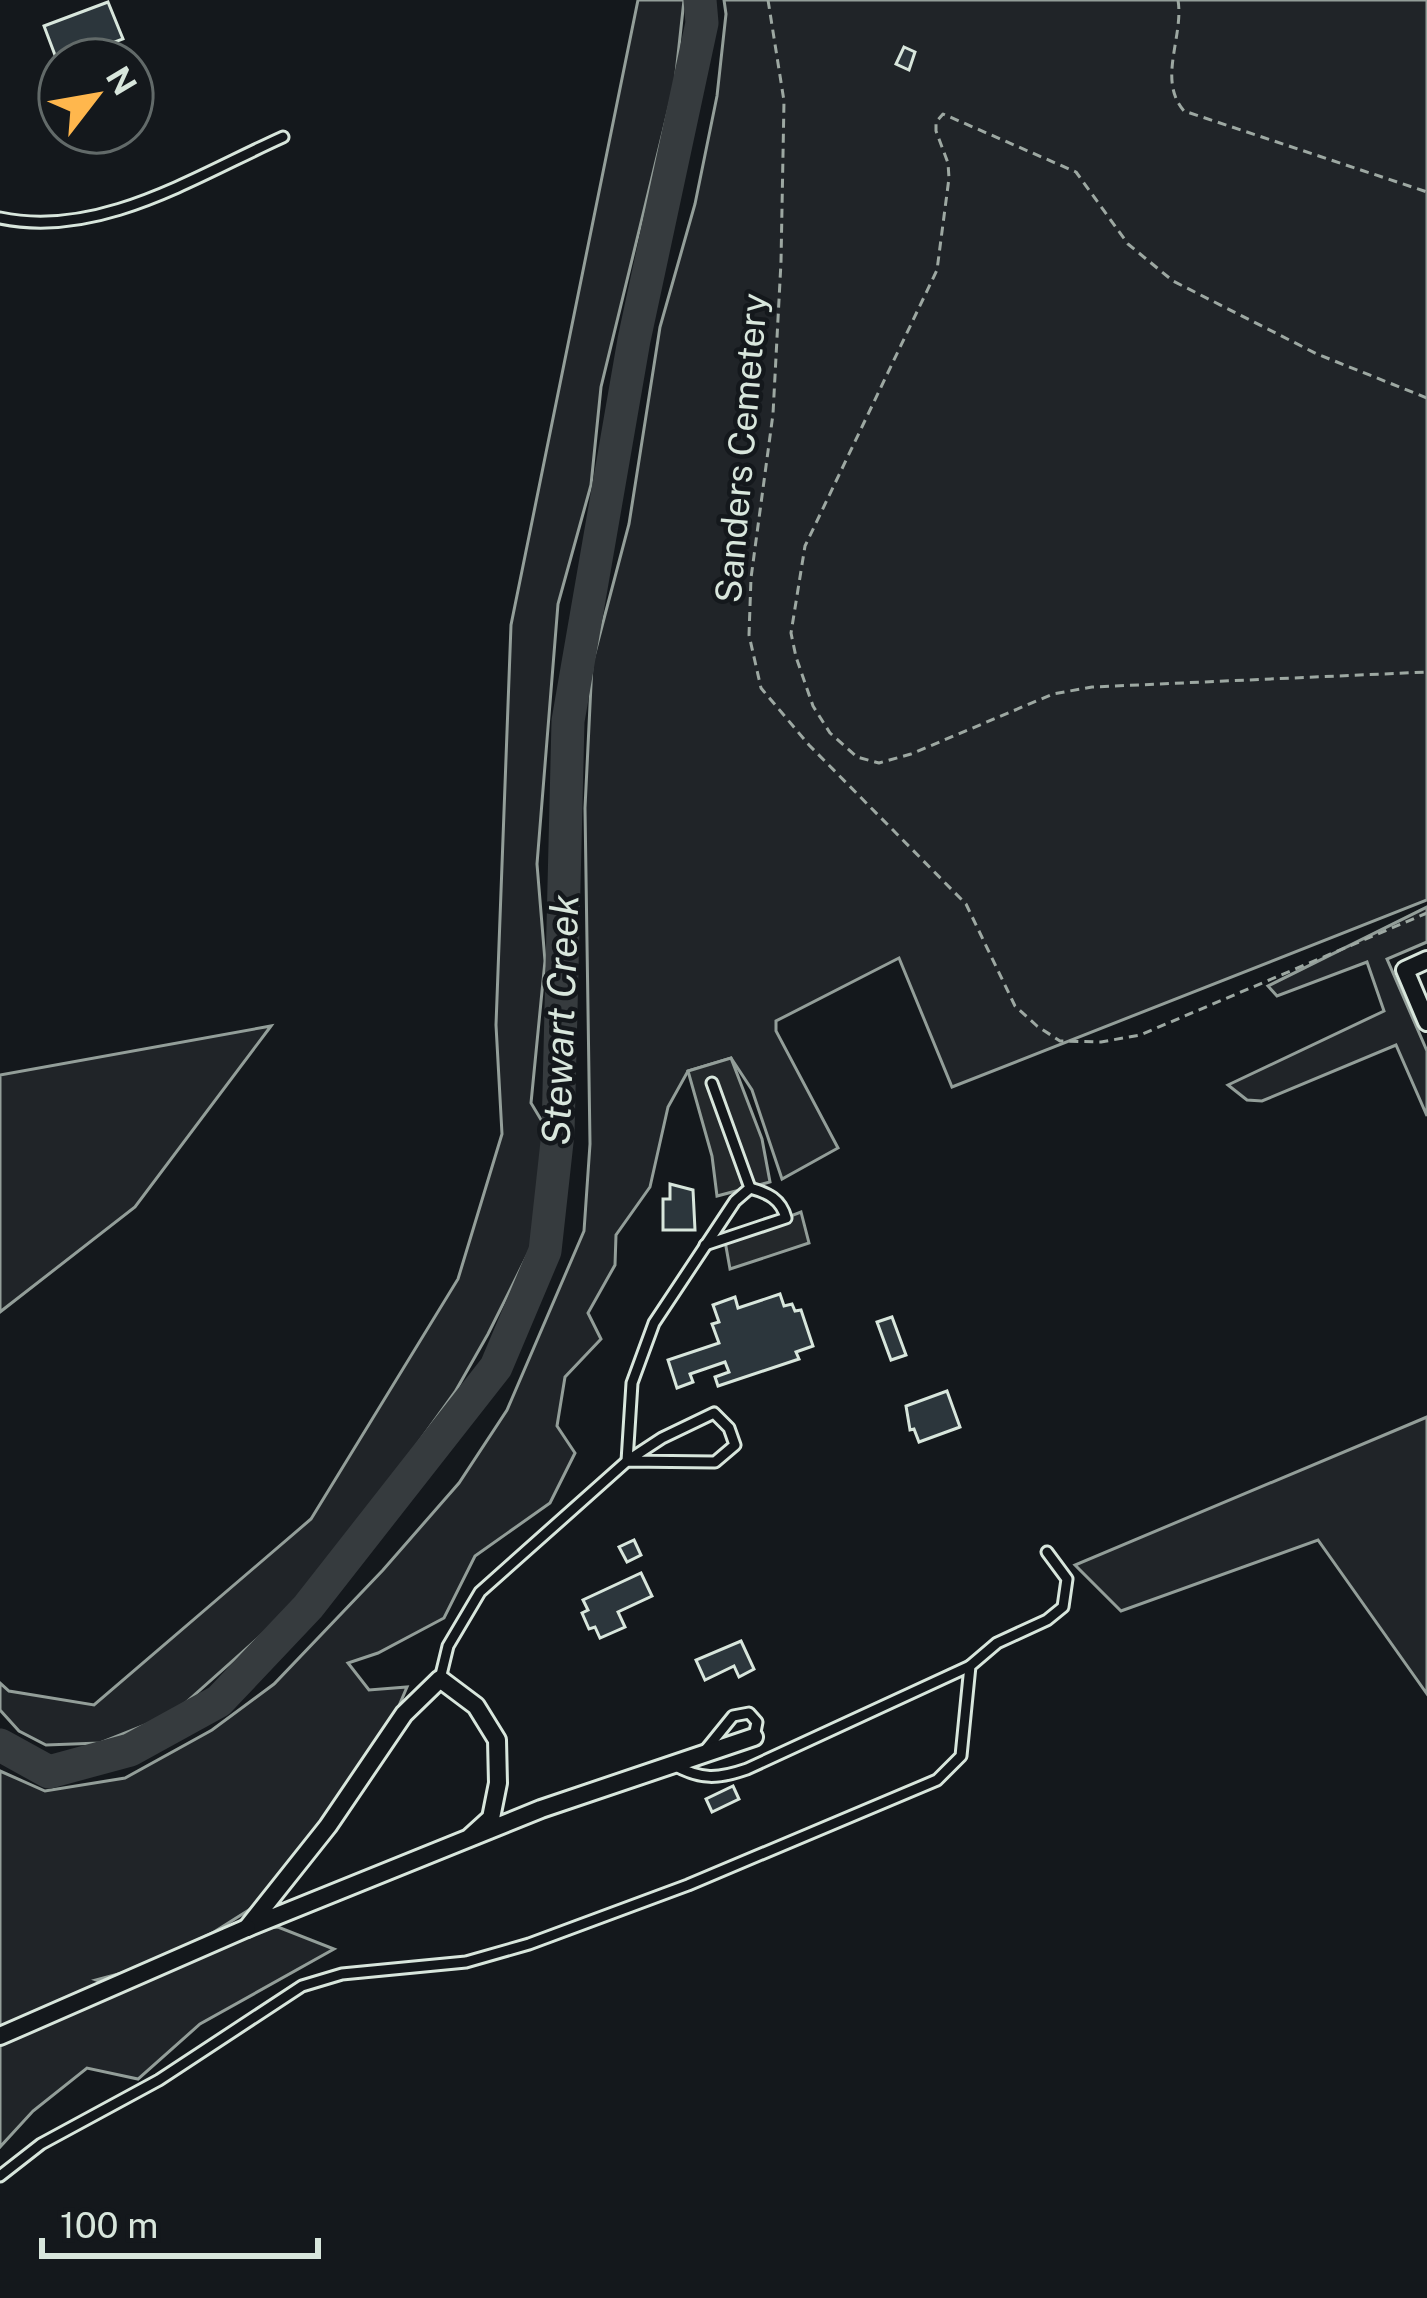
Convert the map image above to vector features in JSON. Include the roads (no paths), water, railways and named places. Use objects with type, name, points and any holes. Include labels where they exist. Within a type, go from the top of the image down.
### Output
[{"type":"street","points":[[1427,960],[1405,970],[1427,1022]]},
{"type":"street","points":[[247,1928],[328,1826],[404,1714],[440,1679],[476,1706],[497,1741],[498,1783],[490,1818],[469,1838]]},
{"type":"street","points":[[0,2036],[469,1838],[754,1737]]},
{"type":"lane","points":[[0,218],[33,225],[105,216],[283,137]]},
{"type":"lane","points":[[712,1083],[750,1188]]},
{"type":"lane","points":[[627,1461],[632,1383],[654,1323],[735,1202],[750,1188]]},
{"type":"lane","points":[[705,1246],[785,1219],[783,1206],[767,1193],[750,1188]]},
{"type":"lane","points":[[440,1679],[448,1646],[480,1592],[627,1461],[714,1413],[729,1428],[735,1445],[715,1462],[627,1461]]},
{"type":"lane","points":[[674,1765],[694,1777],[707,1778],[747,1769],[970,1666],[997,1643],[1047,1620],[1063,1606],[1067,1579],[1047,1552]]},
{"type":"lane","points":[[0,2176],[41,2144],[159,2080],[302,1986],[342,1974],[466,1962],[529,1944],[688,1885],[937,1780],[961,1756],[970,1666]]},
{"type":"lane","points":[[701,1755],[734,1716],[748,1713],[757,1722],[754,1737]]},
{"type":"waterway","name":"Stewart Creek","points":[[0,1745],[49,1772],[130,1750],[219,1701],[308,1607],[496,1367],[545,1251],[558,1133],[568,721],[634,340],[702,23],[700,0]]}]
